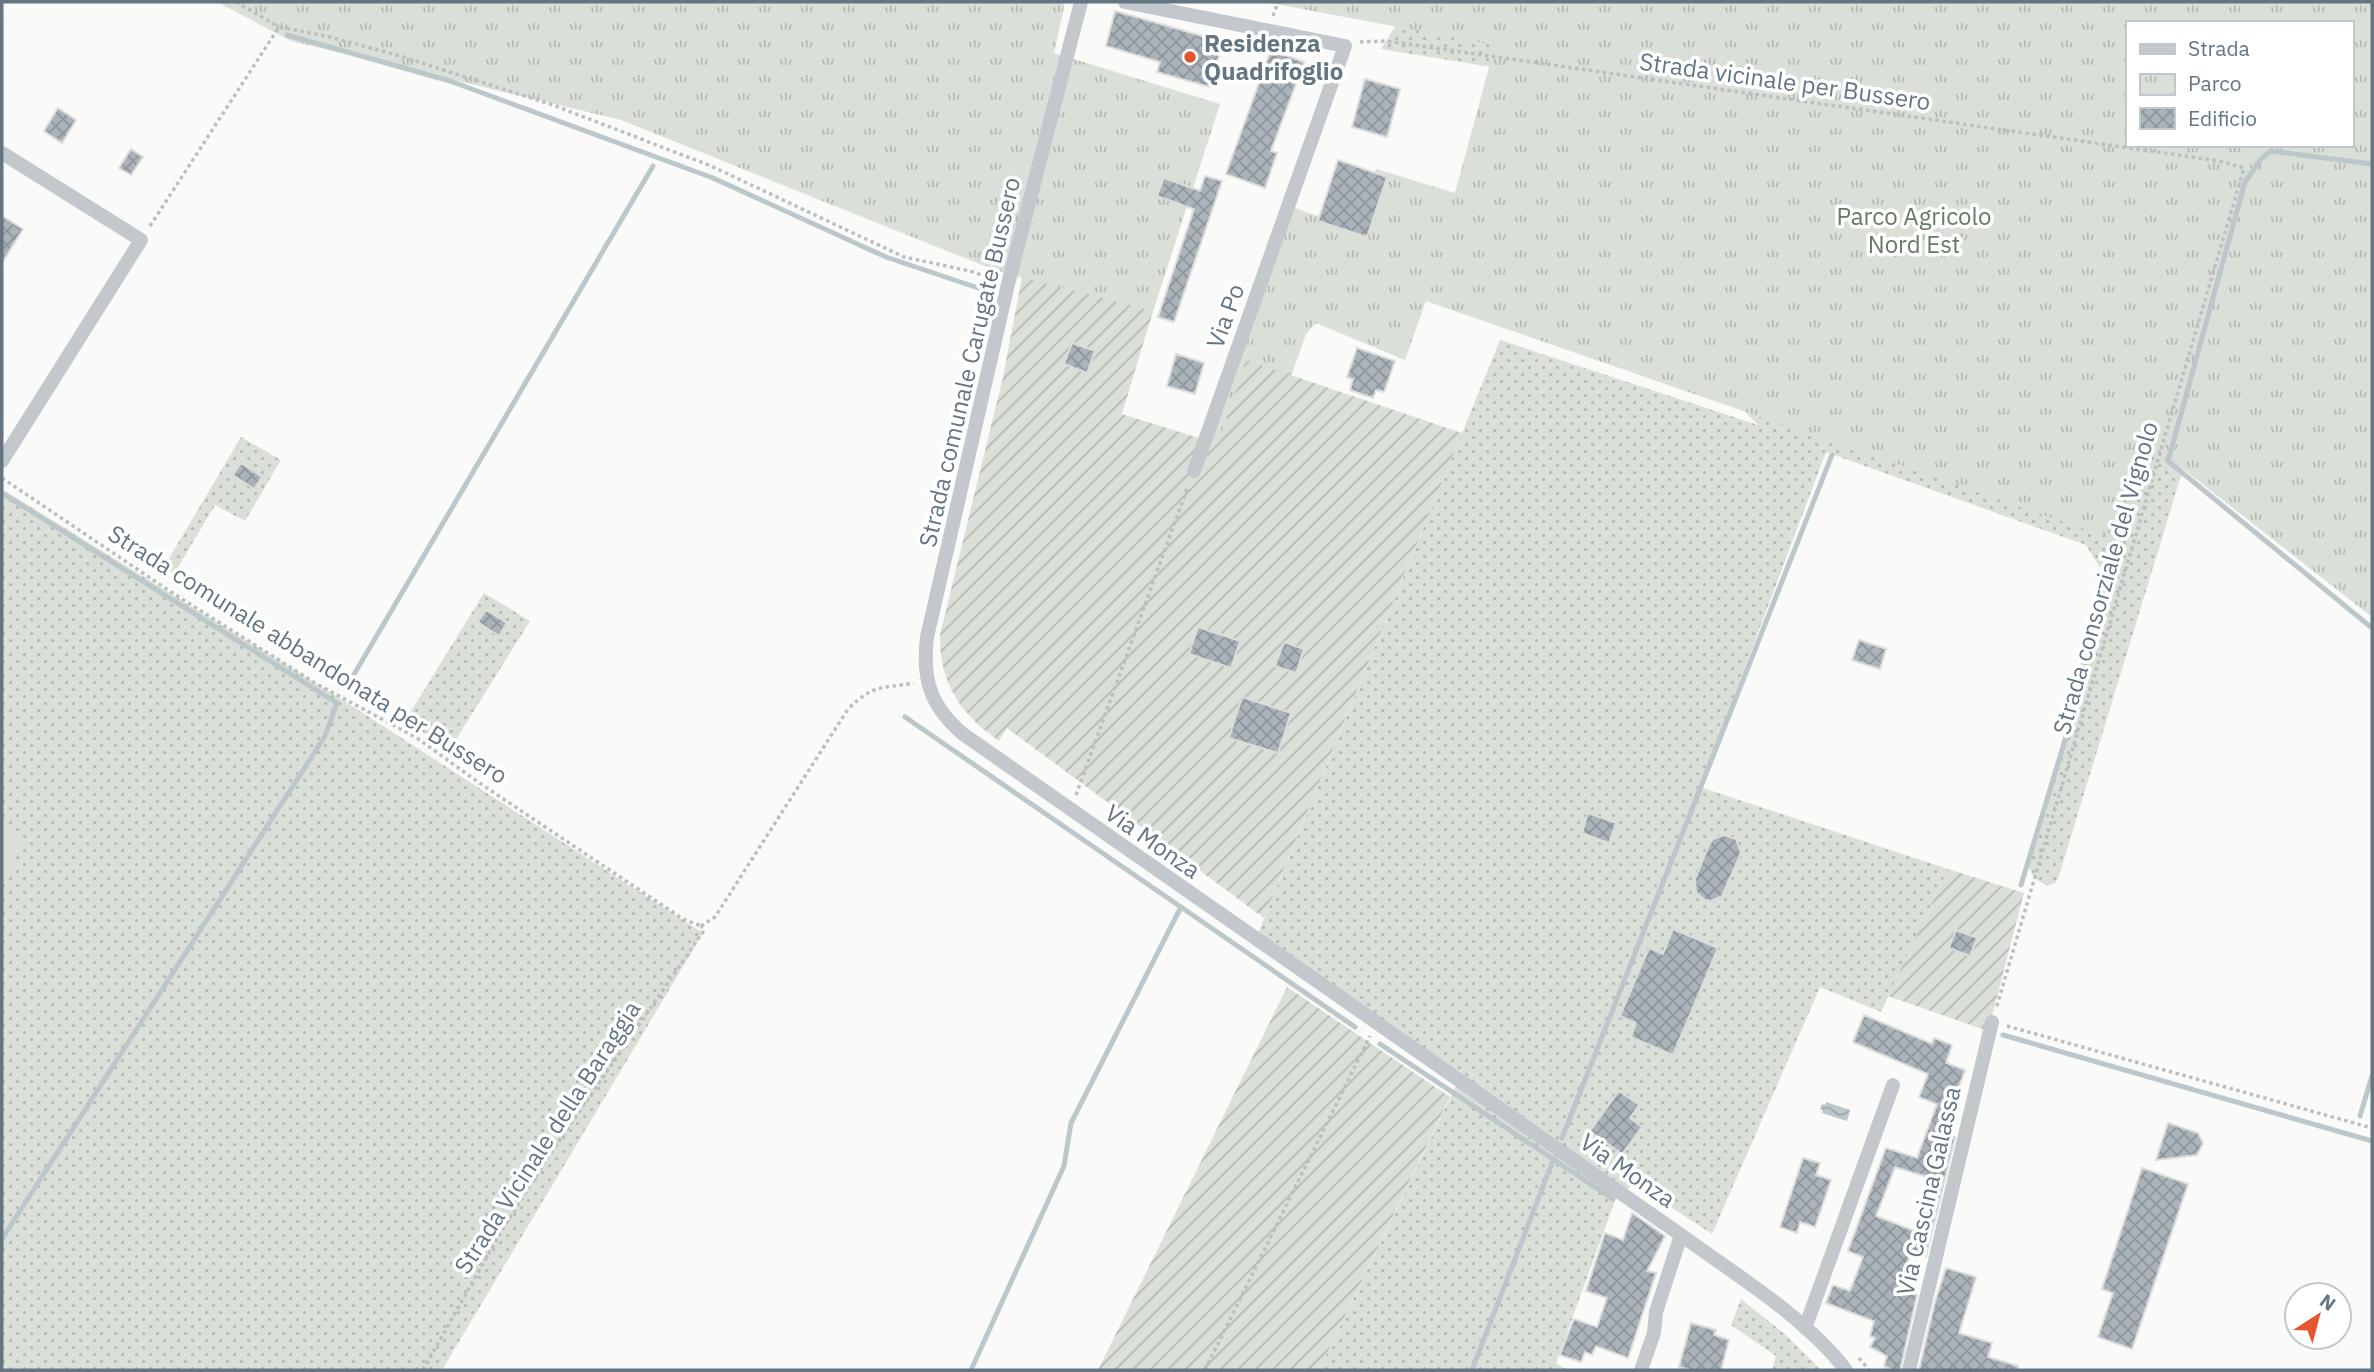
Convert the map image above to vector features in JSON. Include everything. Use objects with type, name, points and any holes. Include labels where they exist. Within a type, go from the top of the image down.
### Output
[{"type":"street","name":"Strada comunale Carugate Bussero","points":[[926,681],[925,654],[928,637],[1008,284],[1081,2]]},
{"type":"street","points":[[1125,2],[1345,46]]},
{"type":"street","name":"Via Po","points":[[1194,471],[1345,46]]},
{"type":"street","points":[[2,153],[141,240],[2,461]]},
{"type":"street","name":"Via Monza","points":[[926,681],[931,695],[956,728],[1071,812],[1681,1235],[1771,1300],[1805,1328],[1846,1370]]},
{"type":"street","name":"Via Cascina Galassa","points":[[1909,1370],[1992,1022]]},
{"type":"street","points":[[1805,1328],[1893,1085]]},
{"type":"street","points":[[1641,1370],[1681,1235]]},
{"type":"path","points":[[236,2],[279,27],[326,36],[400,56],[553,105],[711,166],[904,257],[970,271],[1008,284]]},
{"type":"path","points":[[141,240],[279,27]]},
{"type":"path","name":"Strada vicinale per Bussero","points":[[1345,46],[1367,41],[1385,41],[2219,161]]},
{"type":"path","name":"Strada consorziale del Vignolo","points":[[1992,1022],[2244,167],[2219,161]]},
{"type":"path","points":[[1071,812],[1194,471]]},
{"type":"path","name":"Strada comunale abbandonata per Bussero","points":[[2,478],[171,593],[304,676],[417,738],[683,919],[701,926]]},
{"type":"path","name":"Strada Vicinale della Baraggia","points":[[423,1370],[502,1230],[546,1160],[704,931],[701,926],[715,917],[848,709],[860,697],[883,685],[926,681]]},
{"type":"path","points":[[1205,1370],[1369,1042],[1374,1020]]},
{"type":"path","points":[[1992,1022],[2372,1128]]},
{"type":"green space","points":[[217,2],[1065,2],[1054,53],[1220,104],[1130,383],[1129,306],[997,271],[621,120],[291,41]]},
{"type":"green space","name":"Parco Agricolo Nord Est","points":[[1265,2],[2372,2],[2372,617],[2155,447],[2134,478],[2107,537],[1426,301],[1405,360],[1316,323],[1306,334],[1255,477],[1205,443],[1287,205],[1356,230],[1376,169],[1455,193],[1495,45]]},
{"type":"green space","points":[[1401,17],[2121,156],[2353,147],[2353,143],[2372,124],[2184,466],[2058,879],[2054,884],[2046,885],[2034,878],[2028,866],[2031,846],[2063,738],[2095,602],[2105,576],[2086,545],[1826,452],[1700,787],[1948,869],[1881,1012],[1820,987],[1712,1234],[1636,1184],[1617,1195],[1556,1363],[1567,1370],[1319,1370],[1456,1086],[1257,936],[1500,340],[1758,425],[1732,398],[2096,523],[2122,504],[2218,204],[2178,179],[1381,49]]},
{"type":"green space","points":[[1022,277],[1153,311],[1122,414],[1218,444],[1246,360],[1462,433],[1264,918],[1007,728],[999,741],[963,709],[948,683],[943,668],[940,635],[1003,377]]},
{"type":"green space","points":[[241,437],[281,460],[245,521],[215,505],[174,574],[164,567]]},
{"type":"green space","points":[[2,489],[346,702],[703,933],[442,1370],[2,1370]]},
{"type":"green space","points":[[484,593],[530,621],[450,749],[405,721]]},
{"type":"green space","points":[[2,825],[26,839],[2,883]]},
{"type":"green space","points":[[1948,869],[2024,893],[1988,1031],[1888,996]]},
{"type":"green space","points":[[1287,987],[1450,1097],[1319,1370],[1098,1370]]},
{"type":"green space","points":[[1741,1299],[1787,1336],[1821,1370],[1772,1370],[1776,1356],[1731,1325]]},
{"type":"water","points":[[1826,1102],[1850,1110],[1847,1121],[1822,1113],[1823,1110],[1820,1109]]},
{"type":"building","points":[[1115,11],[1223,42],[1210,87],[1157,72],[1160,62],[1106,46]]},
{"type":"building","points":[[1271,50],[1304,62],[1271,151],[1277,153],[1265,188],[1226,174]]},
{"type":"building","points":[[1365,79],[1400,89],[1387,137],[1352,127]]},
{"type":"building","points":[[58,108],[76,120],[62,143],[44,131]]},
{"type":"building","points":[[131,149],[143,157],[131,175],[119,168]]},
{"type":"building","points":[[1338,160],[1387,177],[1367,237],[1318,221]]},
{"type":"building","points":[[1205,176],[1222,181],[1174,322],[1158,317],[1194,209],[1157,196],[1164,178],[1200,191]]},
{"type":"building","points":[[2,216],[23,229],[2,263]]},
{"type":"building","points":[[1072,343],[1095,351],[1087,373],[1064,364]]},
{"type":"building","points":[[1357,348],[1395,361],[1384,392],[1376,390],[1373,398],[1350,390],[1353,379],[1347,377]]},
{"type":"building","points":[[1176,354],[1204,363],[1195,394],[1167,386]]},
{"type":"building","points":[[241,463],[262,477],[254,489],[233,475]]},
{"type":"building","points":[[486,610],[507,623],[499,636],[478,622]]},
{"type":"building","points":[[1198,627],[1240,641],[1231,668],[1189,654]]},
{"type":"building","points":[[1859,640],[1886,649],[1880,669],[1852,660]]},
{"type":"building","points":[[1284,642],[1304,649],[1296,673],[1275,666]]},
{"type":"building","points":[[1242,697],[1291,713],[1278,753],[1229,738]]},
{"type":"building","points":[[1588,813],[1616,823],[1609,843],[1582,833]]},
{"type":"building","points":[[1724,835],[1736,839],[1741,853],[1722,896],[1711,901],[1705,900],[1696,892],[1695,879],[1709,845],[1713,839]]},
{"type":"building","points":[[1673,929],[1718,948],[1673,1055],[1631,1037],[1636,1023],[1620,1016],[1649,948],[1663,954]]},
{"type":"building","points":[[1956,930],[1977,938],[1970,956],[1949,948]]},
{"type":"building","points":[[1864,1015],[1932,1044],[1934,1038],[1952,1045],[1946,1063],[1965,1070],[1942,1133],[1955,1137],[1926,1256],[1912,1250],[1898,1287],[1917,1295],[1900,1370],[1884,1366],[1887,1356],[1870,1347],[1875,1338],[1870,1336],[1874,1321],[1826,1303],[1833,1285],[1850,1291],[1863,1257],[1848,1251],[1886,1148],[1917,1158],[1937,1104],[1919,1097],[1928,1074],[1853,1042]],"holes":[[[1895,1167],[1934,1179],[1917,1232],[1876,1216]]]},
{"type":"building","points":[[1619,1091],[1639,1105],[1630,1118],[1642,1127],[1622,1154],[1590,1131]]},
{"type":"building","points":[[2168,1123],[2198,1133],[2203,1143],[2197,1155],[2156,1160]]},
{"type":"building","points":[[1803,1158],[1820,1163],[1816,1175],[1831,1180],[1815,1227],[1800,1222],[1797,1233],[1780,1227]]},
{"type":"building","points":[[2142,1168],[2188,1184],[2132,1349],[2098,1337],[2113,1293],[2102,1289]]},
{"type":"building","points":[[1632,1213],[1665,1236],[1647,1271],[1656,1273],[1628,1358],[1596,1346],[1592,1355],[1585,1352],[1581,1362],[1560,1355],[1574,1319],[1597,1327],[1607,1298],[1586,1291],[1605,1233],[1623,1240]]},
{"type":"building","points":[[1946,1268],[1976,1277],[1959,1333],[1992,1343],[1988,1357],[2018,1366],[2017,1370],[1919,1370]]},
{"type":"building","points":[[1691,1323],[1716,1330],[1714,1335],[1729,1340],[1721,1370],[1691,1370],[1679,1367]]},
{"type":"waterway","points":[[287,35],[450,81],[713,178],[886,257],[993,293]]},
{"type":"waterway","points":[[2372,164],[2271,151],[2261,159],[2245,182],[2168,461],[2372,628]]},
{"type":"waterway","points":[[346,688],[653,166]]},
{"type":"waterway","points":[[1562,1138],[1832,455]]},
{"type":"waterway","points":[[2,493],[337,703],[325,736],[2,1239]]},
{"type":"waterway","points":[[2021,885],[2076,704],[2109,563]]},
{"type":"waterway","points":[[905,717],[1355,1027]]},
{"type":"waterway","points":[[971,1370],[1064,1166],[1071,1123],[1181,907]]},
{"type":"waterway","points":[[2003,1035],[2372,1141]]},
{"type":"waterway","points":[[1380,1044],[1613,1199]]},
{"type":"waterway","points":[[2360,1116],[2372,1076]]},
{"type":"waterway","points":[[1472,1370],[1554,1158]]},
{"type":"place","name":"Residenza Quadrifoglio","points":[[1190,57]]}]
